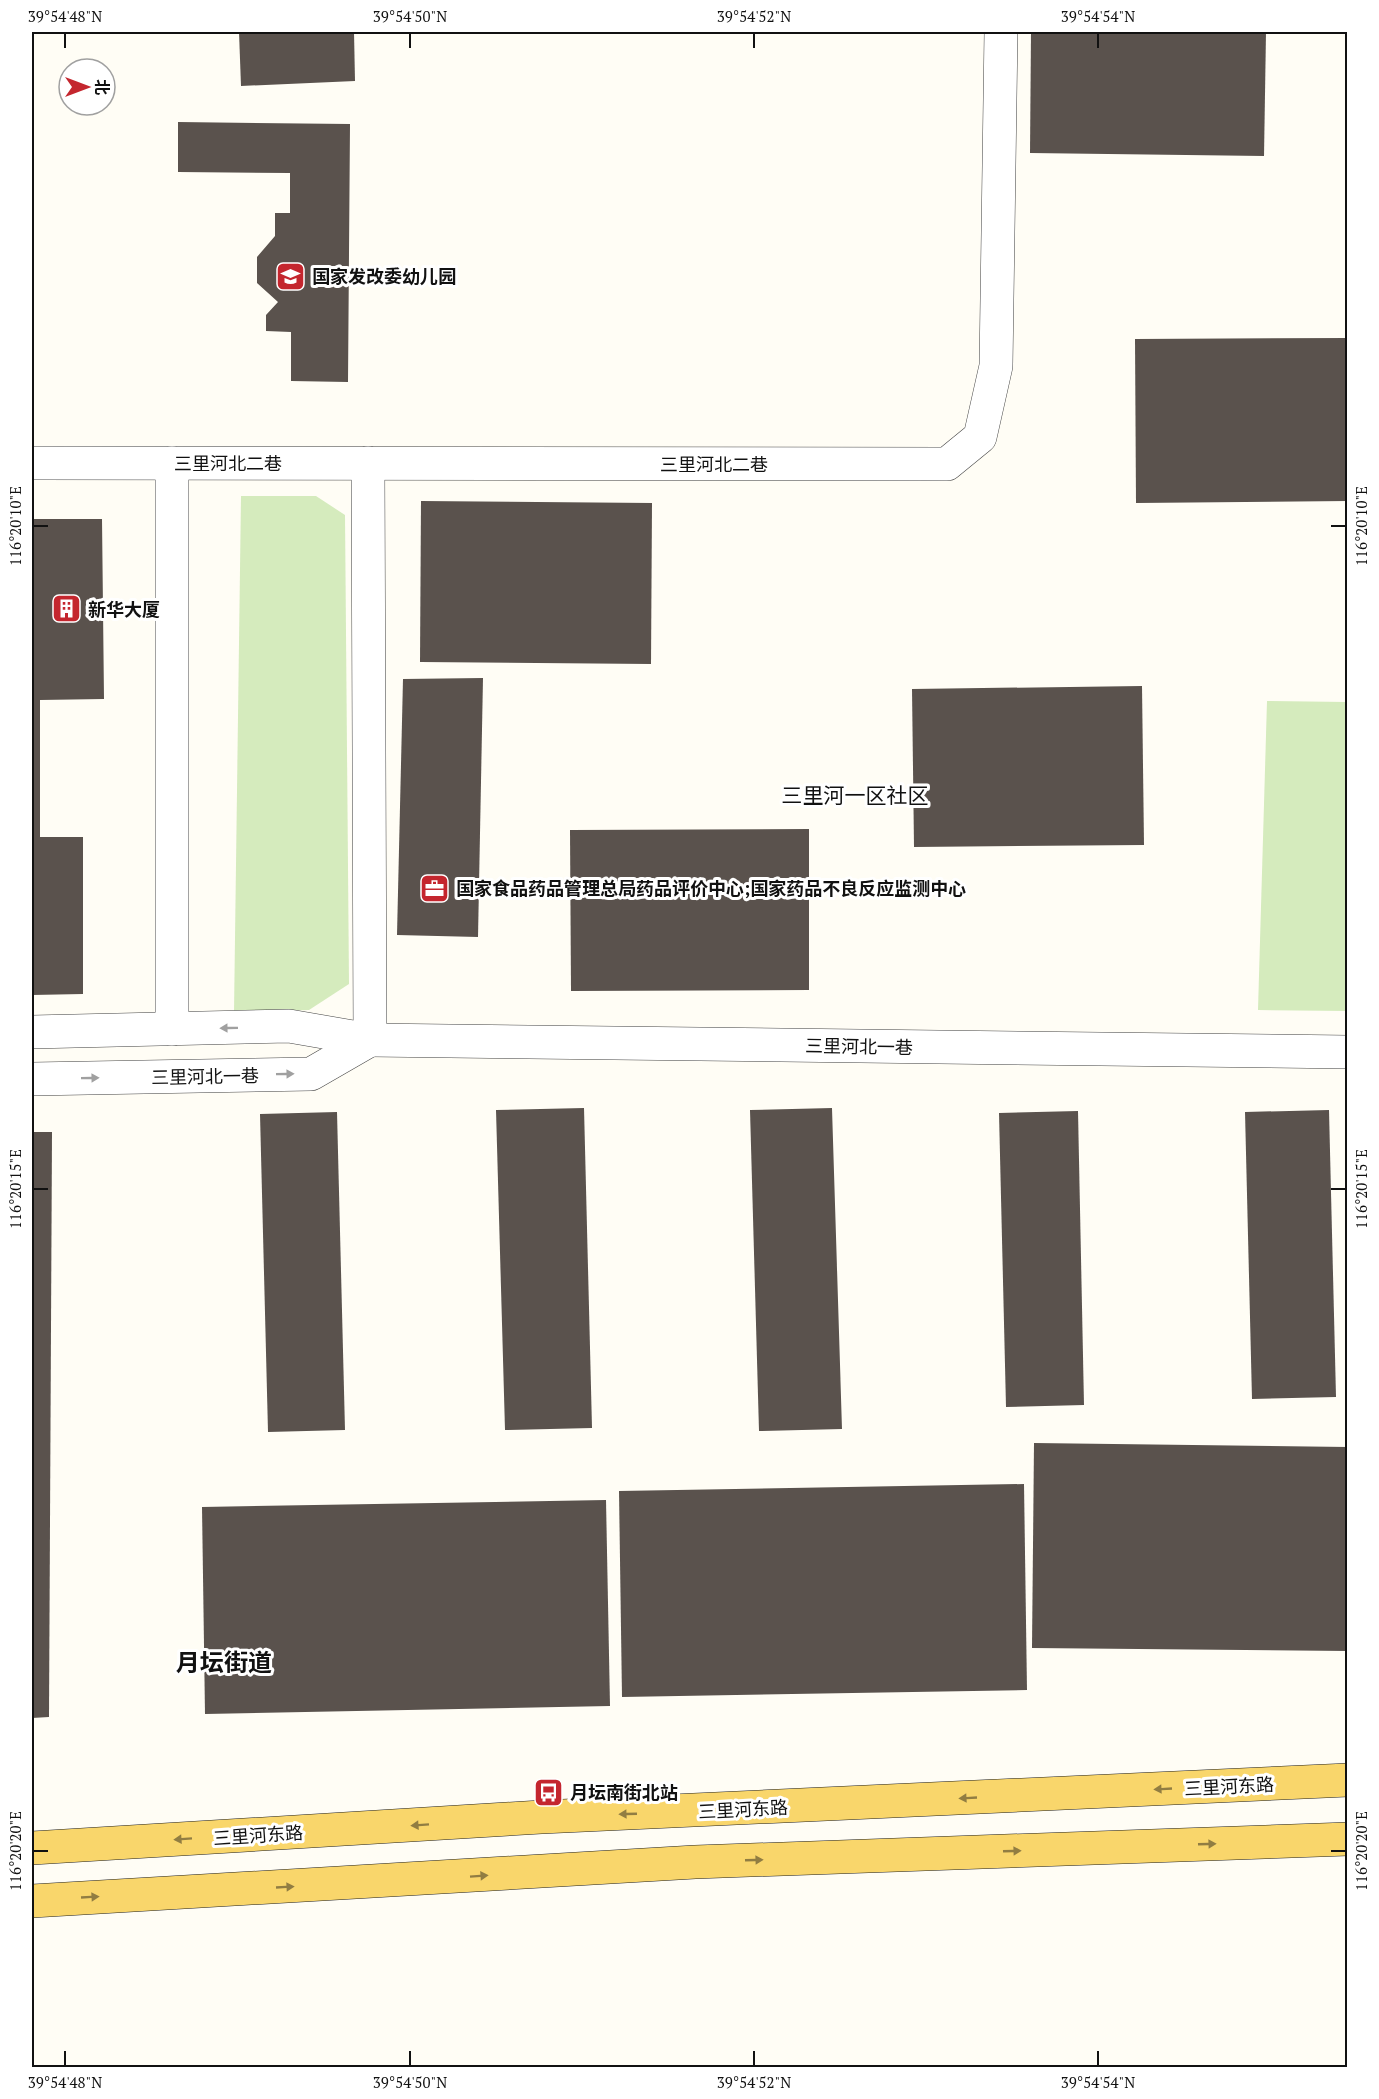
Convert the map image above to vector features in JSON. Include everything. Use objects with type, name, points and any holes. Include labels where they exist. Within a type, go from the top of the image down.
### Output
[{"type":"main road","name":"三里河东路","points":[[32,1848],[541,1817],[1347,1780]]},
{"type":"main road","points":[[32,1901],[695,1862],[1347,1839]]},
{"type":"street","name":"三里河北二巷","points":[[32,463],[947,464],[980,437],[996,366],[1001,32]]},
{"type":"street","points":[[172,463],[172,1029]]},
{"type":"street","points":[[368,463],[370,1040]]},
{"type":"street","name":"三里河北一巷","points":[[32,1032],[289,1026],[370,1040],[1347,1052]]},
{"type":"street","name":"三里河北一巷","points":[[32,1079],[311,1074],[370,1040]]},
{"type":"green space","points":[[241,496],[316,496],[345,515],[349,984],[309,1010],[234,1012]]},
{"type":"green space","points":[[1267,701],[1347,702],[1347,1011],[1258,1010]]},
{"type":"building","points":[[239,32],[354,32],[355,81],[241,86]]},
{"type":"building","points":[[1031,32],[1266,32],[1264,156],[1030,153]]},
{"type":"building","points":[[178,122],[350,124],[348,382],[291,381],[291,332],[266,331],[266,315],[278,302],[257,283],[257,257],[275,236],[275,213],[290,213],[290,173],[178,172]]},
{"type":"building","points":[[1348,338],[1348,501],[1136,503],[1135,339]]},
{"type":"building","points":[[421,501],[652,503],[651,664],[420,662]]},
{"type":"building","points":[[32,519],[102,519],[104,699],[40,700],[40,837],[83,837],[83,994],[32,995]]},
{"type":"building","points":[[483,678],[478,937],[397,935],[403,679]]},
{"type":"building","points":[[1142,686],[1144,845],[914,847],[912,689]]},
{"type":"building","points":[[809,829],[809,990],[571,991],[570,830]]},
{"type":"building","points":[[584,1108],[592,1428],[505,1430],[496,1110]]},
{"type":"building","points":[[832,1108],[842,1429],[759,1431],[750,1110]]},
{"type":"building","points":[[1329,1110],[1336,1397],[1252,1399],[1245,1112]]},
{"type":"building","points":[[1078,1111],[1084,1405],[1006,1407],[999,1113]]},
{"type":"building","points":[[337,1112],[345,1430],[268,1432],[260,1114]]},
{"type":"building","points":[[32,1132],[52,1132],[49,1717],[32,1718]]},
{"type":"building","points":[[1034,1443],[1348,1447],[1348,1651],[1032,1648]]},
{"type":"building","points":[[1024,1484],[1027,1690],[622,1697],[619,1491]]},
{"type":"building","points":[[606,1500],[610,1706],[205,1714],[202,1507]]},
{"type":"place","name":"国家发改委幼儿园","points":[[291,276]]},
{"type":"place","name":"新华大厦","points":[[67,609]]},
{"type":"place","name":"国家食品药品管理总局药品评价中心;国家药品不良反应监测中心","points":[[435,888]]},
{"type":"place","name":"月坛南街北站","points":[[549,1792]]},
{"type":"district","name":"三里河一区社区","points":[[855,795]]},
{"type":"district","name":"月坛街道","points":[[224,1662]]}]
